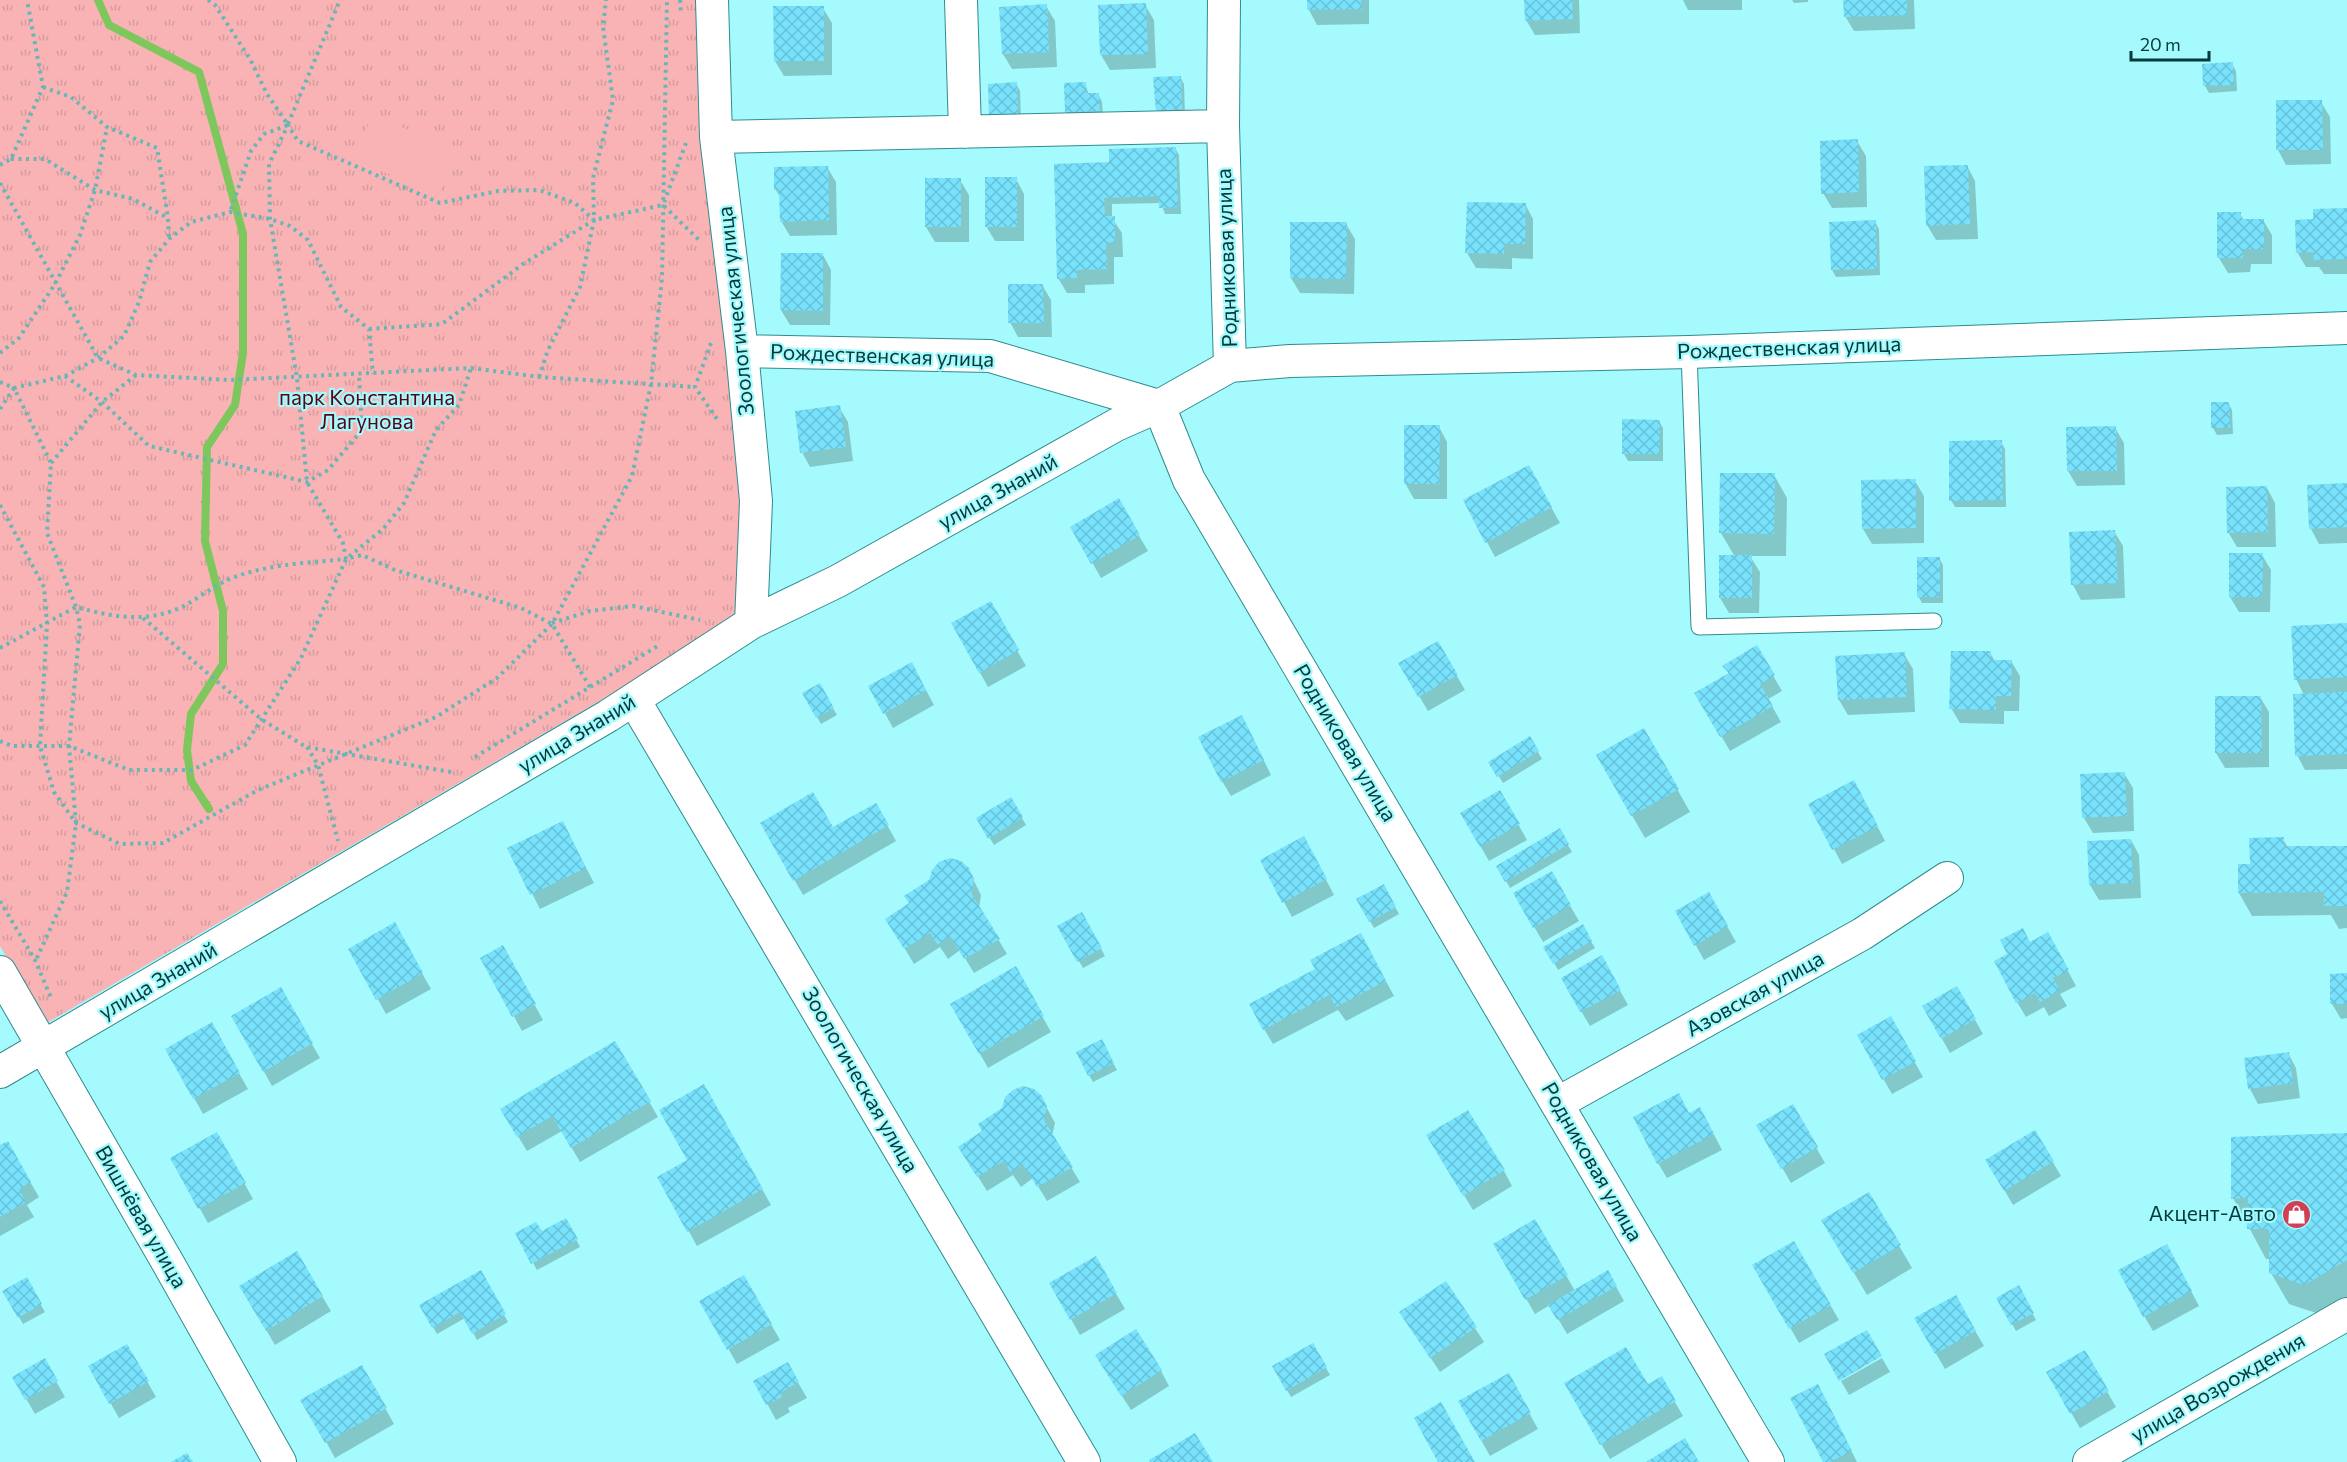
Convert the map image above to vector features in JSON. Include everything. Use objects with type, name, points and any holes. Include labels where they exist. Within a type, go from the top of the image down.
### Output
[{"type":"street","name":"Зоологическая улица","points":[[712,0],[701,140],[742,351],[756,501],[751,622]]},
{"type":"street","points":[[960,0],[965,132]]},
{"type":"street","name":"Родниковая улица","points":[[1224,0],[1223,126],[1230,366],[1159,406],[1189,480],[1558,1102],[1767,1462]]},
{"type":"street","points":[[701,140],[1223,126]]},
{"type":"street","name":"Рождественская улица","points":[[1230,366],[1290,361],[1689,352],[2347,328]]},
{"type":"street","name":"Рождественская улица","points":[[742,351],[990,356],[1159,406]]},
{"type":"street","name":"улица Знаний","points":[[0,1072],[43,1049],[634,700],[751,622],[838,581],[1116,425],[1159,406]]},
{"type":"street","name":"Зоологическая улица","points":[[634,700],[1084,1462]]},
{"type":"street","name":"Азовская улица","points":[[1558,1102],[1862,934],[1947,878]]},
{"type":"street","name":"Вишнёвая улица","points":[[0,972],[280,1462]]},
{"type":"street","name":"улица Возрождения","points":[[2089,1462],[2347,1314]]},
{"type":"lane","points":[[1689,352],[1699,627],[1934,621]]},
{"type":"path","points":[[11,159],[43,87],[27,0]]},
{"type":"path","points":[[208,0],[215,5],[245,50],[267,94],[298,141],[440,203],[498,191],[539,190],[575,203],[594,220]]},
{"type":"path","points":[[340,0],[269,164],[270,219],[297,378],[307,482],[343,543],[346,559]]},
{"type":"path","points":[[539,377],[548,350],[580,287],[594,220],[593,178],[614,100],[603,27],[606,0]]},
{"type":"path","points":[[0,505],[44,587],[47,624],[40,746],[54,792],[76,823],[120,844],[163,843],[258,790],[436,717],[497,678],[552,624],[632,476],[651,384],[662,278],[667,0]]},
{"type":"path","points":[[680,0],[682,22]]},
{"type":"path","points":[[43,87],[70,98],[107,127],[158,148],[169,239]]},
{"type":"path","points":[[230,212],[251,151],[264,134],[288,124]]},
{"type":"path","points":[[0,352],[19,338],[55,284],[80,235],[95,190],[107,127]]},
{"type":"path","points":[[0,382],[14,388],[65,376],[98,358],[124,336],[139,302],[150,262],[169,239],[191,222],[230,212],[270,219],[290,226],[308,240],[341,307],[369,329],[442,324],[523,264],[594,220],[663,205],[701,140]]},
{"type":"path","points":[[0,165],[11,159],[45,159],[95,190],[133,199],[168,218]]},
{"type":"path","points":[[0,183],[98,358],[136,375],[230,380],[471,368],[539,377],[695,387]]},
{"type":"path","points":[[663,205],[703,244]]},
{"type":"path","points":[[369,329],[373,374]]},
{"type":"path","points":[[695,387],[713,335]]},
{"type":"path","points":[[0,741],[12,746],[69,746],[129,770],[192,770],[245,745],[301,658],[346,559],[383,529],[404,503],[436,430],[459,405],[471,368]]},
{"type":"path","points":[[51,463],[102,402],[136,375]]},
{"type":"path","points":[[65,376],[102,402],[149,446],[307,482],[328,470],[362,430],[359,375]]},
{"type":"path","points":[[695,387],[720,424]]},
{"type":"path","points":[[0,409],[14,388]]},
{"type":"path","points":[[14,388],[51,463],[47,533],[76,607],[80,624],[69,746],[76,823],[67,892],[35,960]]},
{"type":"path","points":[[0,648],[76,607],[114,617],[142,618],[182,607],[231,578],[278,566],[346,559],[362,555],[395,570],[520,608],[552,624],[590,687]]},
{"type":"path","points":[[552,624],[591,611],[633,606],[700,620]]},
{"type":"path","points":[[690,626],[708,615]]},
{"type":"path","points":[[142,618],[261,719],[306,747],[451,772]]},
{"type":"path","points":[[471,760],[670,639]]},
{"type":"path","points":[[306,747],[318,765],[338,841]]},
{"type":"path","points":[[442,778],[461,766]]},
{"type":"path","points":[[328,847],[347,835]]},
{"type":"path","points":[[0,901],[35,960],[54,1005]]},
{"type":"green space","name":"парк Константина Лагунова","points":[[0,0],[697,0],[747,532],[742,618],[45,1024],[0,946]]},
{"type":"green space","points":[[371,116],[456,147],[440,192],[355,162]]},
{"type":"building","points":[[1307,0],[1361,0],[1362,9],[1307,10]]},
{"type":"building","points":[[1524,0],[1572,0],[1573,19],[1525,21]]},
{"type":"building","points":[[1843,0],[1907,0],[1907,15],[1844,17]]},
{"type":"building","points":[[1146,3],[1148,54],[1100,55],[1098,5]]},
{"type":"building","points":[[1047,4],[1049,52],[1002,54],[999,7]]},
{"type":"building","points":[[773,6],[824,6],[824,61],[774,61]]},
{"type":"building","points":[[2233,62],[2234,85],[2203,86],[2202,64]]},
{"type":"building","points":[[1181,76],[1182,109],[1156,111],[1153,77]]},
{"type":"building","points":[[1017,82],[1018,114],[989,115],[988,84]]},
{"type":"building","points":[[1086,82],[1086,93],[1099,93],[1100,111],[1065,112],[1064,83]]},
{"type":"building","points":[[2276,100],[2322,100],[2323,150],[2276,150]]},
{"type":"building","points":[[1858,139],[1859,192],[1821,194],[1820,141]]},
{"type":"building","points":[[1176,147],[1178,207],[1159,208],[1159,196],[1104,198],[1105,216],[1115,216],[1115,242],[1106,243],[1107,269],[1077,270],[1077,278],[1057,279],[1054,164],[1109,162],[1109,149]]},
{"type":"building","points":[[1968,165],[1970,224],[1926,226],[1924,166]]},
{"type":"building","points":[[828,166],[829,220],[780,222],[779,190],[774,190],[774,167]]},
{"type":"building","points":[[985,177],[1017,177],[1017,227],[985,227]]},
{"type":"building","points":[[925,178],[961,178],[961,227],[925,227]]},
{"type":"building","points":[[1467,202],[1526,203],[1525,244],[1504,244],[1504,254],[1465,253]]},
{"type":"building","points":[[2347,208],[2347,259],[2314,260],[2313,252],[2296,253],[2295,220],[2313,219],[2313,209]]},
{"type":"building","points":[[2217,212],[2241,212],[2241,219],[2264,219],[2264,249],[2243,249],[2243,258],[2217,258]]},
{"type":"building","points":[[1876,220],[1877,269],[1831,270],[1829,222]]},
{"type":"building","points":[[1290,222],[1347,222],[1346,279],[1290,278]]},
{"type":"building","points":[[781,253],[823,253],[823,311],[780,310]]},
{"type":"building","points":[[1008,284],[1043,284],[1044,323],[1008,323]]},
{"type":"building","points":[[2211,402],[2229,402],[2230,428],[2211,428]]},
{"type":"building","points":[[840,405],[846,447],[800,453],[795,411]]},
{"type":"building","points":[[1622,419],[1660,420],[1659,454],[1622,454]]},
{"type":"building","points":[[1404,425],[1440,425],[1439,484],[1404,484]]},
{"type":"building","points":[[2116,426],[2117,471],[2067,471],[2066,427]]},
{"type":"building","points":[[2002,440],[2003,500],[1949,501],[1949,441]]},
{"type":"building","points":[[1529,465],[1552,507],[1485,543],[1463,500]]},
{"type":"building","points":[[1720,473],[1775,473],[1774,534],[1719,533]]},
{"type":"building","points":[[1916,479],[1916,528],[1862,529],[1861,480]]},
{"type":"building","points":[[2347,483],[2347,527],[2309,529],[2307,485]]},
{"type":"building","points":[[2267,486],[2268,532],[2227,533],[2226,487]]},
{"type":"building","points":[[1119,498],[1140,535],[1091,564],[1070,527]]},
{"type":"building","points":[[2115,530],[2118,583],[2071,585],[2069,532]]},
{"type":"building","points":[[2229,553],[2263,553],[2262,597],[2229,597]]},
{"type":"building","points":[[1719,555],[1752,555],[1752,598],[1719,598]]},
{"type":"building","points":[[1917,557],[1940,557],[1940,597],[1917,597]]},
{"type":"building","points":[[991,601],[1019,650],[979,673],[951,623]]},
{"type":"building","points":[[2347,623],[2347,677],[2294,680],[2291,626]]},
{"type":"building","points":[[1438,641],[1458,675],[1418,697],[1398,663]]},
{"type":"building","points":[[1757,645],[1775,675],[1760,684],[1773,706],[1720,737],[1694,693],[1729,673],[1722,666]]},
{"type":"building","points":[[1951,651],[1991,651],[1991,660],[2012,660],[2011,696],[1996,696],[1996,710],[1949,709]]},
{"type":"building","points":[[1905,652],[1907,697],[1838,700],[1835,656]]},
{"type":"building","points":[[912,662],[926,690],[883,714],[868,686]]},
{"type":"building","points":[[820,683],[834,708],[816,718],[802,693]]},
{"type":"building","points":[[2347,692],[2347,754],[2295,756],[2293,694]]},
{"type":"building","points":[[2215,696],[2261,696],[2262,753],[2215,753]]},
{"type":"building","points":[[1242,715],[1264,760],[1221,782],[1198,737]]},
{"type":"building","points":[[1644,728],[1679,789],[1631,816],[1596,755]]},
{"type":"building","points":[[1530,736],[1539,751],[1497,777],[1488,762]]},
{"type":"building","points":[[2125,772],[2127,816],[2082,818],[2080,774]]},
{"type":"building","points":[[1854,780],[1878,826],[1832,850],[1808,804]]},
{"type":"building","points":[[1500,790],[1520,824],[1480,847],[1460,813]]},
{"type":"building","points":[[813,792],[833,827],[876,803],[889,825],[793,881],[760,823]]},
{"type":"building","points":[[1011,797],[1023,817],[988,839],[976,818]]},
{"type":"building","points":[[563,821],[586,868],[530,895],[507,848]]},
{"type":"building","points":[[1560,828],[1569,844],[1505,882],[1496,866]]},
{"type":"building","points":[[1304,836],[1327,879],[1282,903],[1260,860]]},
{"type":"building","points":[[2284,837],[2284,846],[2347,846],[2347,906],[2324,906],[2324,892],[2238,893],[2238,864],[2250,864],[2249,838]]},
{"type":"building","points":[[2131,839],[2133,883],[2089,885],[2087,841]]},
{"type":"building","points":[[950,858],[961,861],[969,868],[974,879],[971,893],[1000,939],[964,959],[950,936],[938,945],[930,933],[904,949],[885,919],[909,903],[904,896],[929,880],[932,870],[939,862]]},
{"type":"building","points":[[1552,871],[1571,905],[1533,928],[1513,893]]},
{"type":"building","points":[[1384,884],[1396,907],[1369,922],[1356,899]]},
{"type":"building","points":[[1709,892],[1728,926],[1694,946],[1675,911]]},
{"type":"building","points":[[1082,912],[1102,948],[1077,962],[1057,926]]},
{"type":"building","points":[[395,922],[423,973],[376,1000],[348,949]]},
{"type":"building","points":[[1583,924],[1592,941],[1553,964],[1543,947]]},
{"type":"building","points":[[2023,928],[2030,942],[2048,932],[2069,970],[2053,978],[2060,991],[2040,1002],[2035,993],[2016,1003],[1994,961],[2007,954],[2000,940]]},
{"type":"building","points":[[1361,933],[1386,981],[1336,1007],[1329,995],[1263,1030],[1249,1004],[1315,969],[1310,960]]},
{"type":"building","points":[[503,945],[536,1004],[512,1017],[480,958]]},
{"type":"building","points":[[1602,955],[1621,990],[1580,1012],[1561,978]]},
{"type":"building","points":[[1016,966],[1044,1016],[979,1054],[950,1004]]},
{"type":"building","points":[[2347,973],[2347,1004],[2330,1004],[2330,974]]},
{"type":"building","points":[[1957,986],[1976,1019],[1941,1039],[1922,1006]]},
{"type":"building","points":[[281,987],[313,1043],[263,1072],[231,1016]]},
{"type":"building","points":[[1891,1016],[1916,1061],[1882,1080],[1857,1035]]},
{"type":"building","points":[[212,1022],[240,1073],[193,1099],[165,1049]]},
{"type":"building","points":[[1102,1039],[1114,1063],[1088,1076],[1076,1052]]},
{"type":"building","points":[[615,1041],[651,1101],[571,1148],[552,1116],[517,1137],[500,1109]]},
{"type":"building","points":[[2289,1052],[2293,1083],[2248,1089],[2244,1058]]},
{"type":"building","points":[[704,1084],[763,1189],[687,1232],[657,1177],[687,1160],[659,1110]]},
{"type":"building","points":[[1023,1086],[1034,1089],[1042,1096],[1047,1107],[1044,1120],[1073,1167],[1037,1187],[1023,1164],[1011,1173],[1004,1161],[977,1177],[958,1147],[982,1131],[978,1124],[1002,1108],[1005,1097],[1013,1090]]},
{"type":"building","points":[[1679,1093],[1689,1113],[1700,1107],[1714,1134],[1657,1164],[1633,1117]]},
{"type":"building","points":[[1793,1104],[1818,1147],[1781,1169],[1756,1125]]},
{"type":"building","points":[[1468,1110],[1505,1170],[1463,1196],[1426,1135]]},
{"type":"building","points":[[2035,1130],[2054,1161],[2004,1191],[1985,1160]]},
{"type":"building","points":[[217,1132],[246,1183],[198,1209],[170,1158]]},
{"type":"building","name":"Акцент-Авто","points":[[2347,1133],[2347,1260],[2304,1285],[2269,1273],[2269,1229],[2247,1229],[2248,1198],[2231,1199],[2231,1137]]},
{"type":"building","points":[[8,1141],[31,1182],[19,1189],[26,1202],[0,1217],[0,1145]]},
{"type":"building","points":[[1869,1192],[1901,1245],[1853,1273],[1821,1220]]},
{"type":"building","points":[[566,1218],[578,1239],[531,1264],[515,1233],[536,1222],[542,1231]]},
{"type":"building","points":[[1535,1219],[1568,1275],[1525,1300],[1493,1244]]},
{"type":"building","points":[[1794,1241],[1831,1305],[1789,1329],[1752,1265]]},
{"type":"building","points":[[2167,1244],[2192,1291],[2143,1317],[2118,1270]]},
{"type":"building","points":[[297,1251],[323,1296],[266,1331],[239,1286]]},
{"type":"building","points":[[1096,1256],[1117,1293],[1070,1320],[1049,1283]]},
{"type":"building","points":[[481,1270],[506,1314],[472,1334],[460,1312],[432,1328],[419,1305]]},
{"type":"building","points":[[1608,1270],[1617,1286],[1557,1320],[1548,1305]]},
{"type":"building","points":[[744,1275],[772,1324],[727,1350],[699,1301]]},
{"type":"building","points":[[27,1277],[42,1304],[18,1318],[2,1291]]},
{"type":"building","points":[[1446,1281],[1477,1327],[1430,1358],[1399,1312]]},
{"type":"building","points":[[2019,1285],[2034,1313],[2011,1325],[1996,1298]]},
{"type":"building","points":[[1956,1295],[1976,1331],[1935,1354],[1914,1318]]},
{"type":"building","points":[[1136,1329],[1162,1370],[1121,1396],[1095,1355]]},
{"type":"building","points":[[1867,1330],[1882,1356],[1839,1381],[1824,1354]]},
{"type":"building","points":[[1313,1343],[1327,1367],[1286,1391],[1272,1366]]},
{"type":"building","points":[[127,1344],[149,1381],[109,1404],[88,1366]]},
{"type":"building","points":[[1626,1347],[1648,1384],[1662,1376],[1676,1401],[1600,1445],[1564,1383]]},
{"type":"building","points":[[2085,1350],[2109,1391],[2070,1414],[2046,1372]]},
{"type":"building","points":[[45,1358],[58,1381],[25,1400],[12,1377]]},
{"type":"building","points":[[788,1362],[799,1382],[780,1393],[782,1397],[766,1405],[753,1381]]},
{"type":"building","points":[[362,1365],[387,1408],[325,1443],[300,1400]]},
{"type":"building","points":[[1509,1373],[1531,1413],[1481,1441],[1458,1401]]},
{"type":"building","points":[[1818,1384],[1852,1451],[1830,1462],[1823,1462],[1790,1398]]},
{"type":"building","points":[[1441,1402],[1475,1462],[1438,1462],[1414,1418]]},
{"type":"building","points":[[1195,1433],[1213,1462],[1150,1462],[1149,1460]]},
{"type":"building","points":[[1685,1438],[1699,1462],[1646,1462]]},
{"type":"building","points":[[187,1453],[193,1462],[171,1462]]},
{"type":"waterway","points":[[98,0],[109,25],[199,72],[243,234],[243,353],[235,405],[207,447],[205,541],[223,611],[223,664],[191,714],[187,750],[191,781],[209,809]]},
{"type":"place","name":"Акцент-Авто","points":[[2297,1214]]}]
